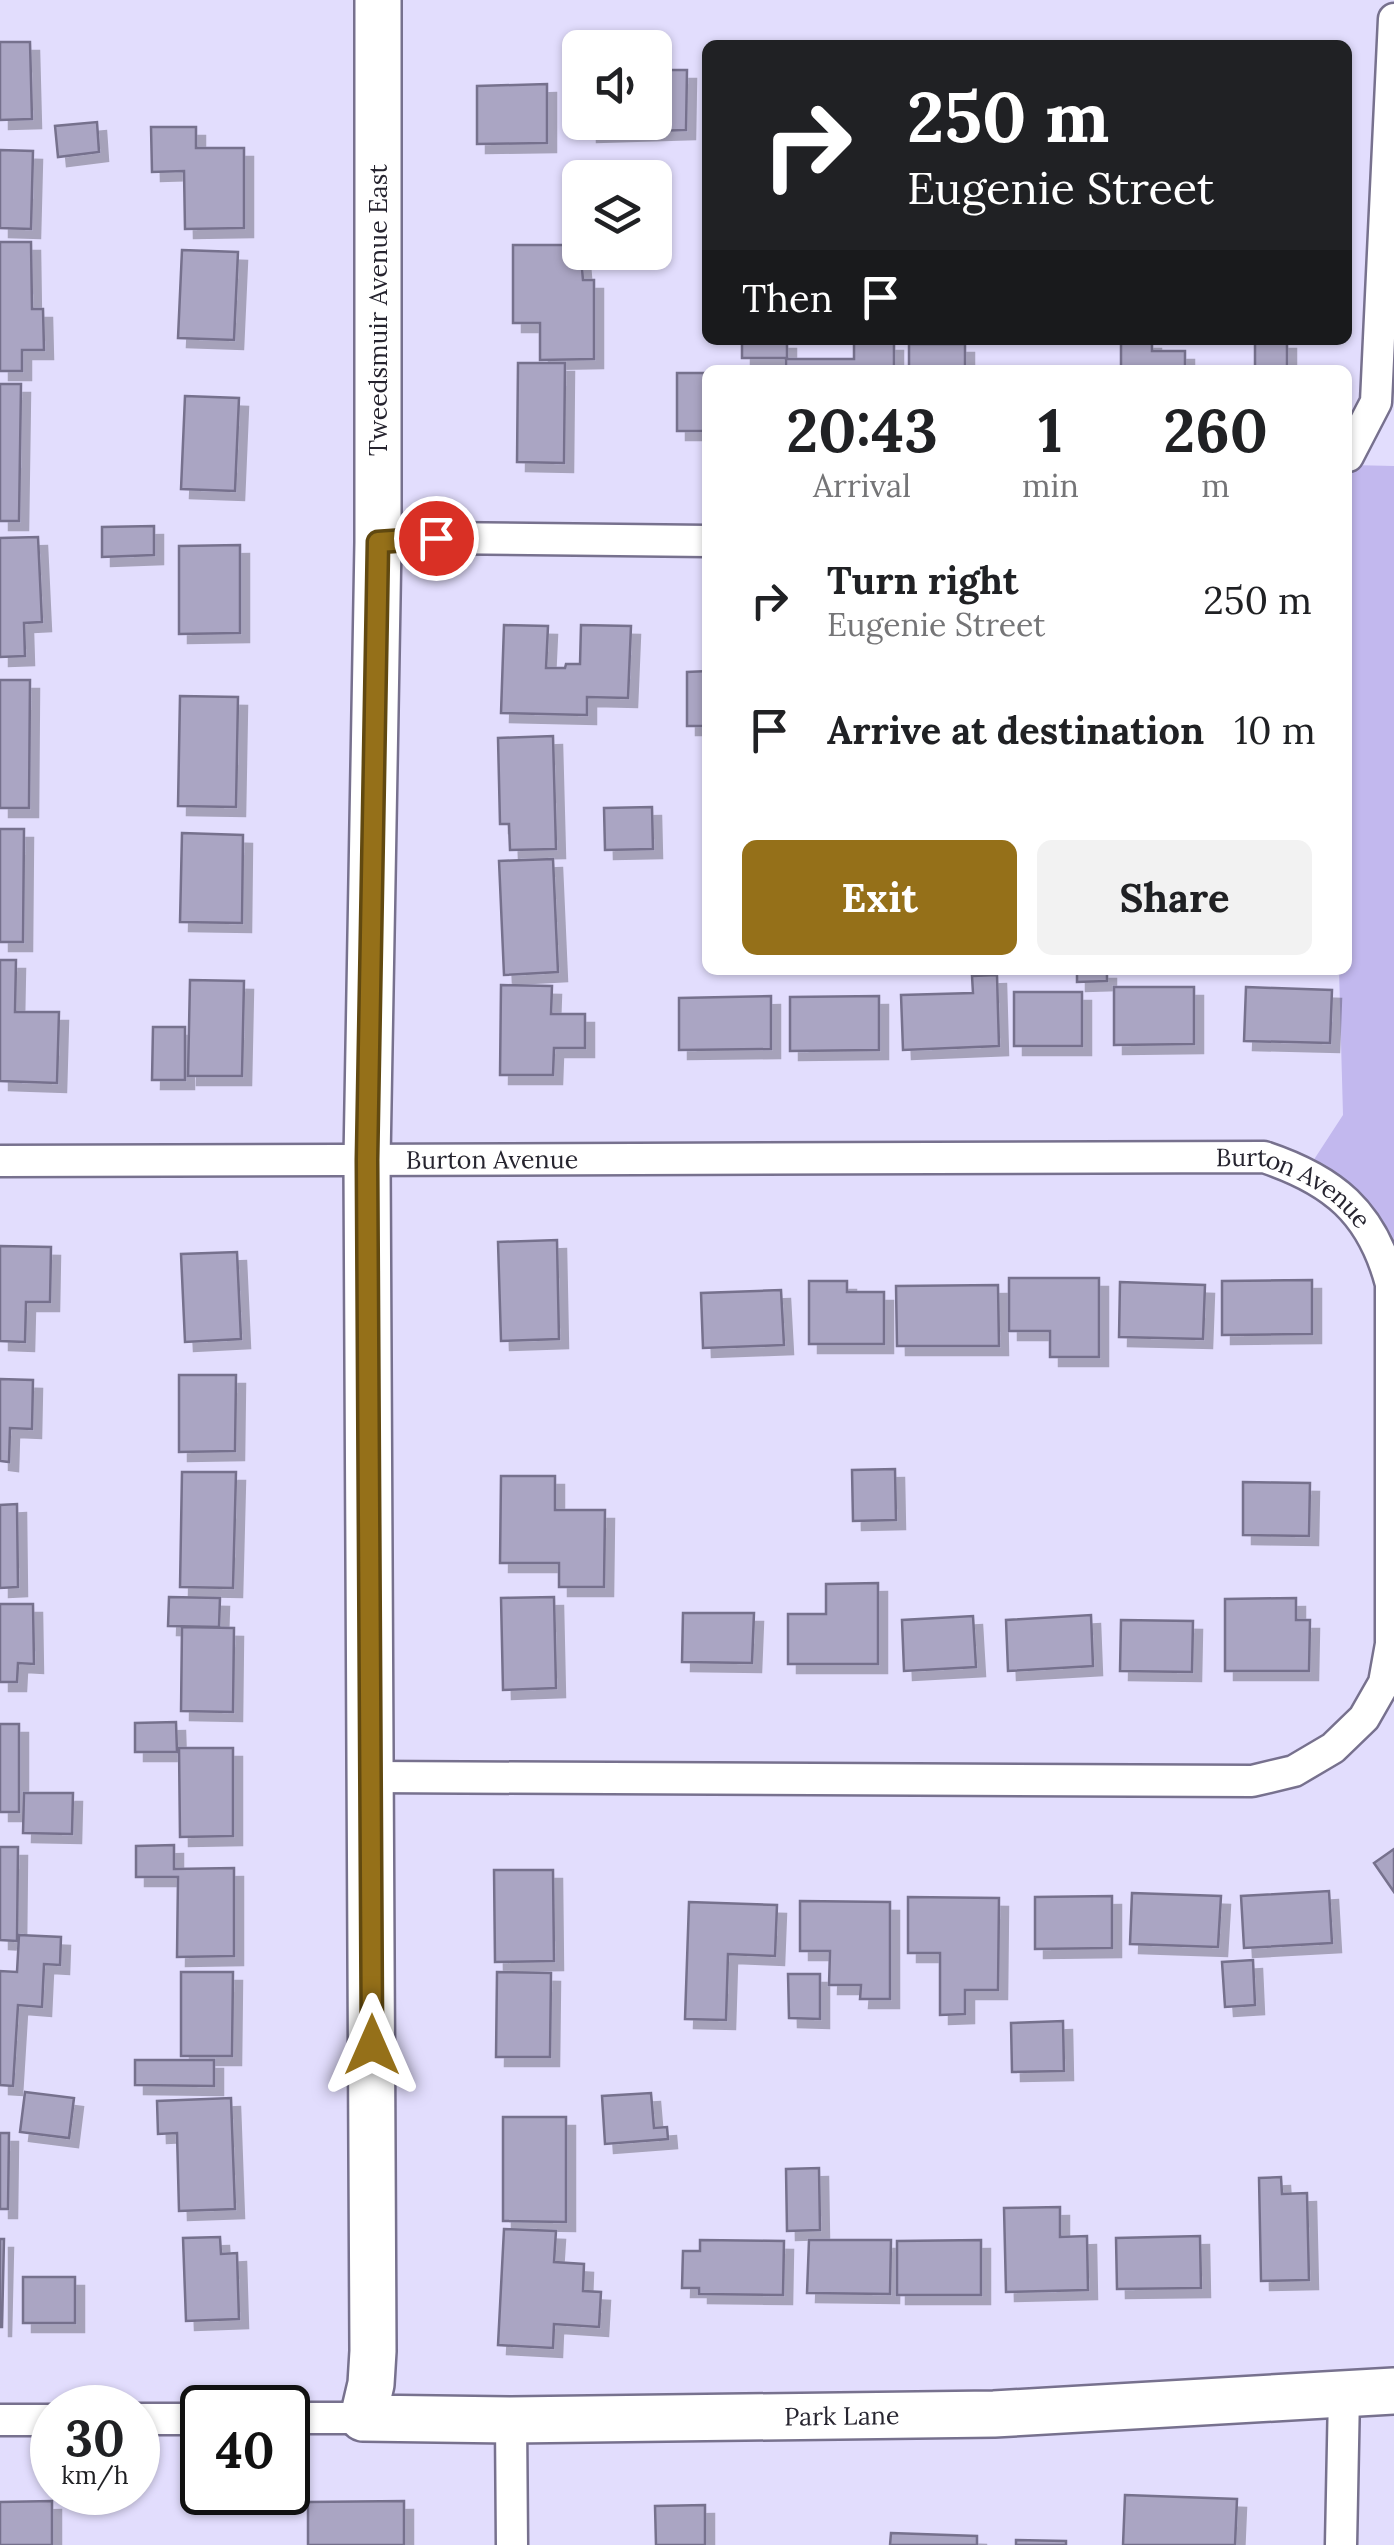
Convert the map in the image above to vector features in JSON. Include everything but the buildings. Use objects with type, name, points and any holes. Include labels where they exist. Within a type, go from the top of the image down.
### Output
[{"type":"street","name":"Tweedsmuir Avenue East","points":[[363,2418],[374,2350],[367,1160],[378,542],[378,0]]},
{"type":"street","points":[[1352,448],[1376,402],[1394,19]]},
{"type":"street","points":[[378,542],[436,538],[702,541]]},
{"type":"street","name":"Burton Avenue","points":[[0,1161],[1264,1157],[1320,1180],[1348,1202],[1365,1221],[1382,1251],[1391,1284],[1391,1644],[1384,1684],[1364,1718],[1333,1748],[1294,1771],[1252,1780],[372,1778]]},
{"type":"street","name":"Park Lane","points":[[310,2418],[512,2420],[994,2414],[1394,2391]]},
{"type":"street","points":[[1341,2545],[1344,2394]]},
{"type":"street","points":[[0,2420],[30,2420]]},
{"type":"street","points":[[512,2420],[512,2545]]},
{"type":"shaded area","points":[[1352,465],[1394,466],[1394,1257],[1347,1203],[1302,1178],[1343,1115],[1339,975],[1352,975]]},
{"type":"route","points":[[372,2045],[367,1160],[378,542],[436,538]]}]
